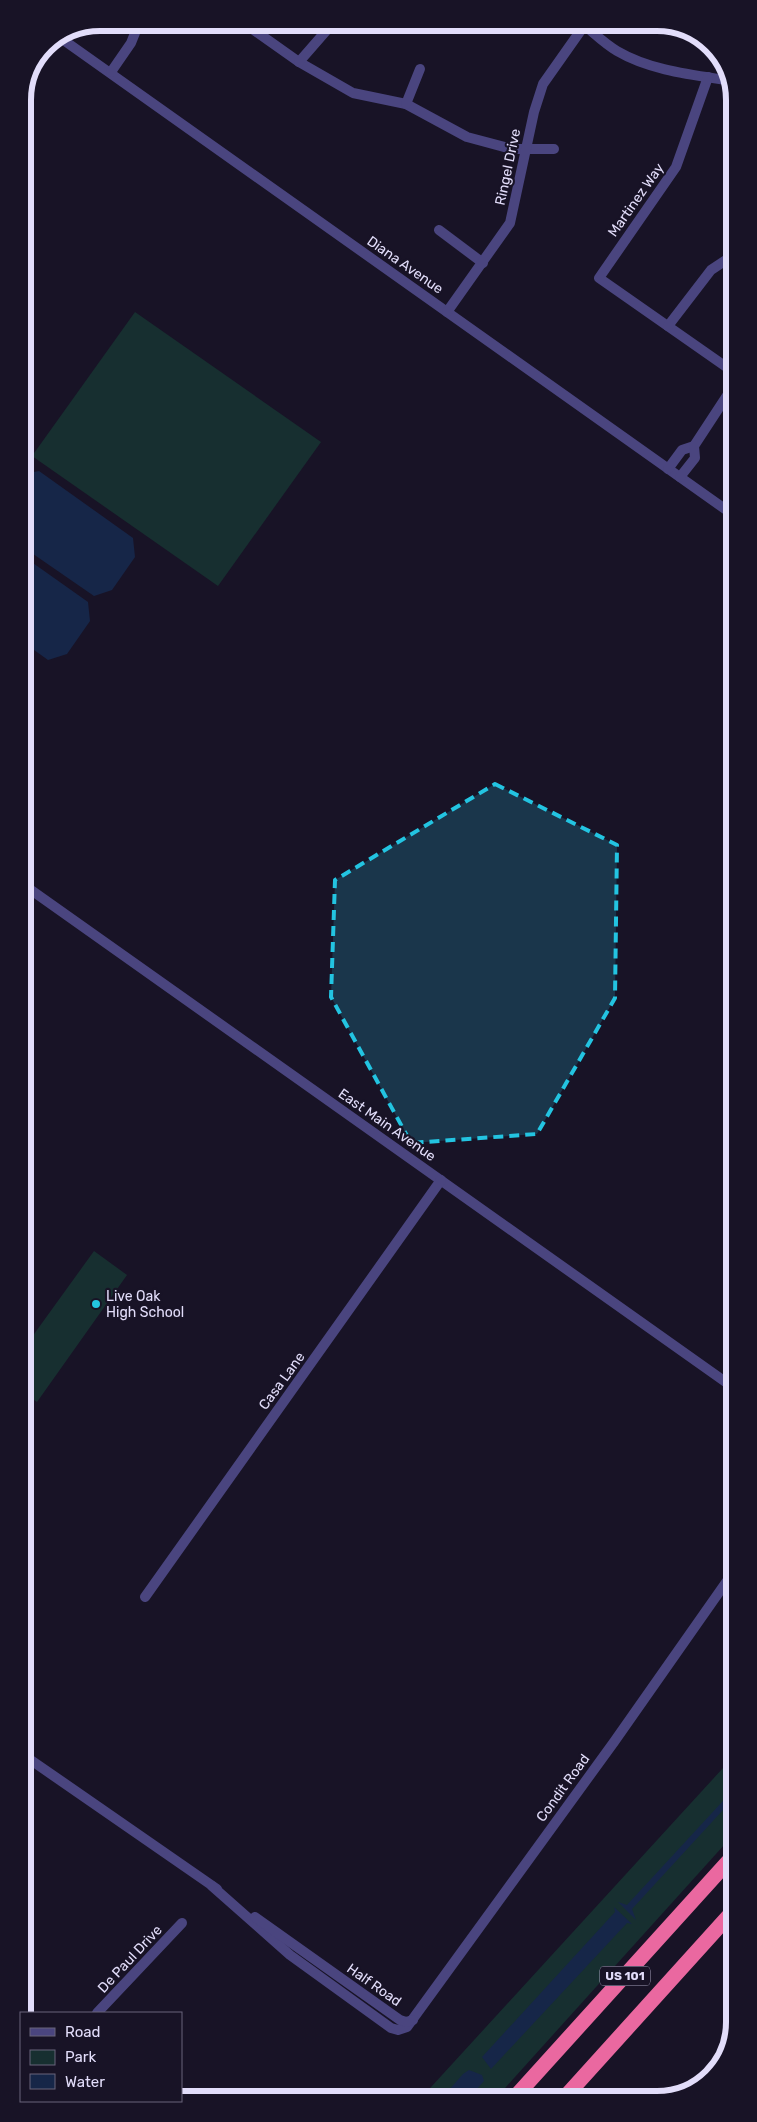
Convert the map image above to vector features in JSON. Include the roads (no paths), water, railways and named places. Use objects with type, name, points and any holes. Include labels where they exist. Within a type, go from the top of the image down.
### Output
[{"type":"highway","name":"US 101","points":[[521,2091],[726,1864]]},
{"type":"highway","name":"US 101","points":[[570,2091],[726,1919]]},
{"type":"street","points":[[111,72],[131,43],[136,31]]},
{"type":"street","points":[[256,31],[299,62],[353,93],[406,104],[467,137],[512,149],[554,149]]},
{"type":"street","points":[[299,62],[326,31]]},
{"type":"street","name":"Ringel Drive","points":[[447,312],[510,223],[534,112],[543,84],[580,31]]},
{"type":"street","points":[[593,31],[616,51],[642,63],[722,79]]},
{"type":"street","name":"Diana Avenue","points":[[65,41],[726,510]]},
{"type":"street","points":[[406,104],[420,69]]},
{"type":"street","name":"Martinez Way","points":[[668,326],[598,278],[676,167],[708,77]]},
{"type":"street","points":[[439,230],[483,263]]},
{"type":"street","points":[[726,260],[711,270],[668,326],[726,367]]},
{"type":"street","points":[[680,477],[695,458],[694,446],[726,397]]},
{"type":"street","points":[[668,468],[682,450],[694,446]]},
{"type":"street","name":"East Main Avenue","points":[[31,890],[726,1382]]},
{"type":"street","name":"Casa Lane","points":[[145,1597],[441,1180]]},
{"type":"street","name":"Condit Road","points":[[413,2020],[614,1742],[726,1582]]},
{"type":"street","name":"Half Road","points":[[31,1760],[400,2020],[406,2022],[413,2020]]},
{"type":"street","name":"De Paul Drive","points":[[98,2012],[182,1923]]},
{"type":"water","points":[[39,471],[133,538],[135,557],[112,590],[94,596],[31,553],[31,472]]},
{"type":"water","points":[[31,562],[88,602],[90,621],[67,654],[48,660],[31,648]]},
{"type":"water","points":[[726,1798],[726,1807],[632,1909],[636,1920],[618,1902],[627,1905]]},
{"type":"water","points":[[614,1907],[632,1924],[627,1923],[491,2069],[482,2057],[615,1912]]},
{"type":"water","points":[[469,2070],[482,2075],[484,2081],[475,2091],[448,2091]]},
{"type":"place","name":"Live Oak High School","points":[[96,1304]]}]
